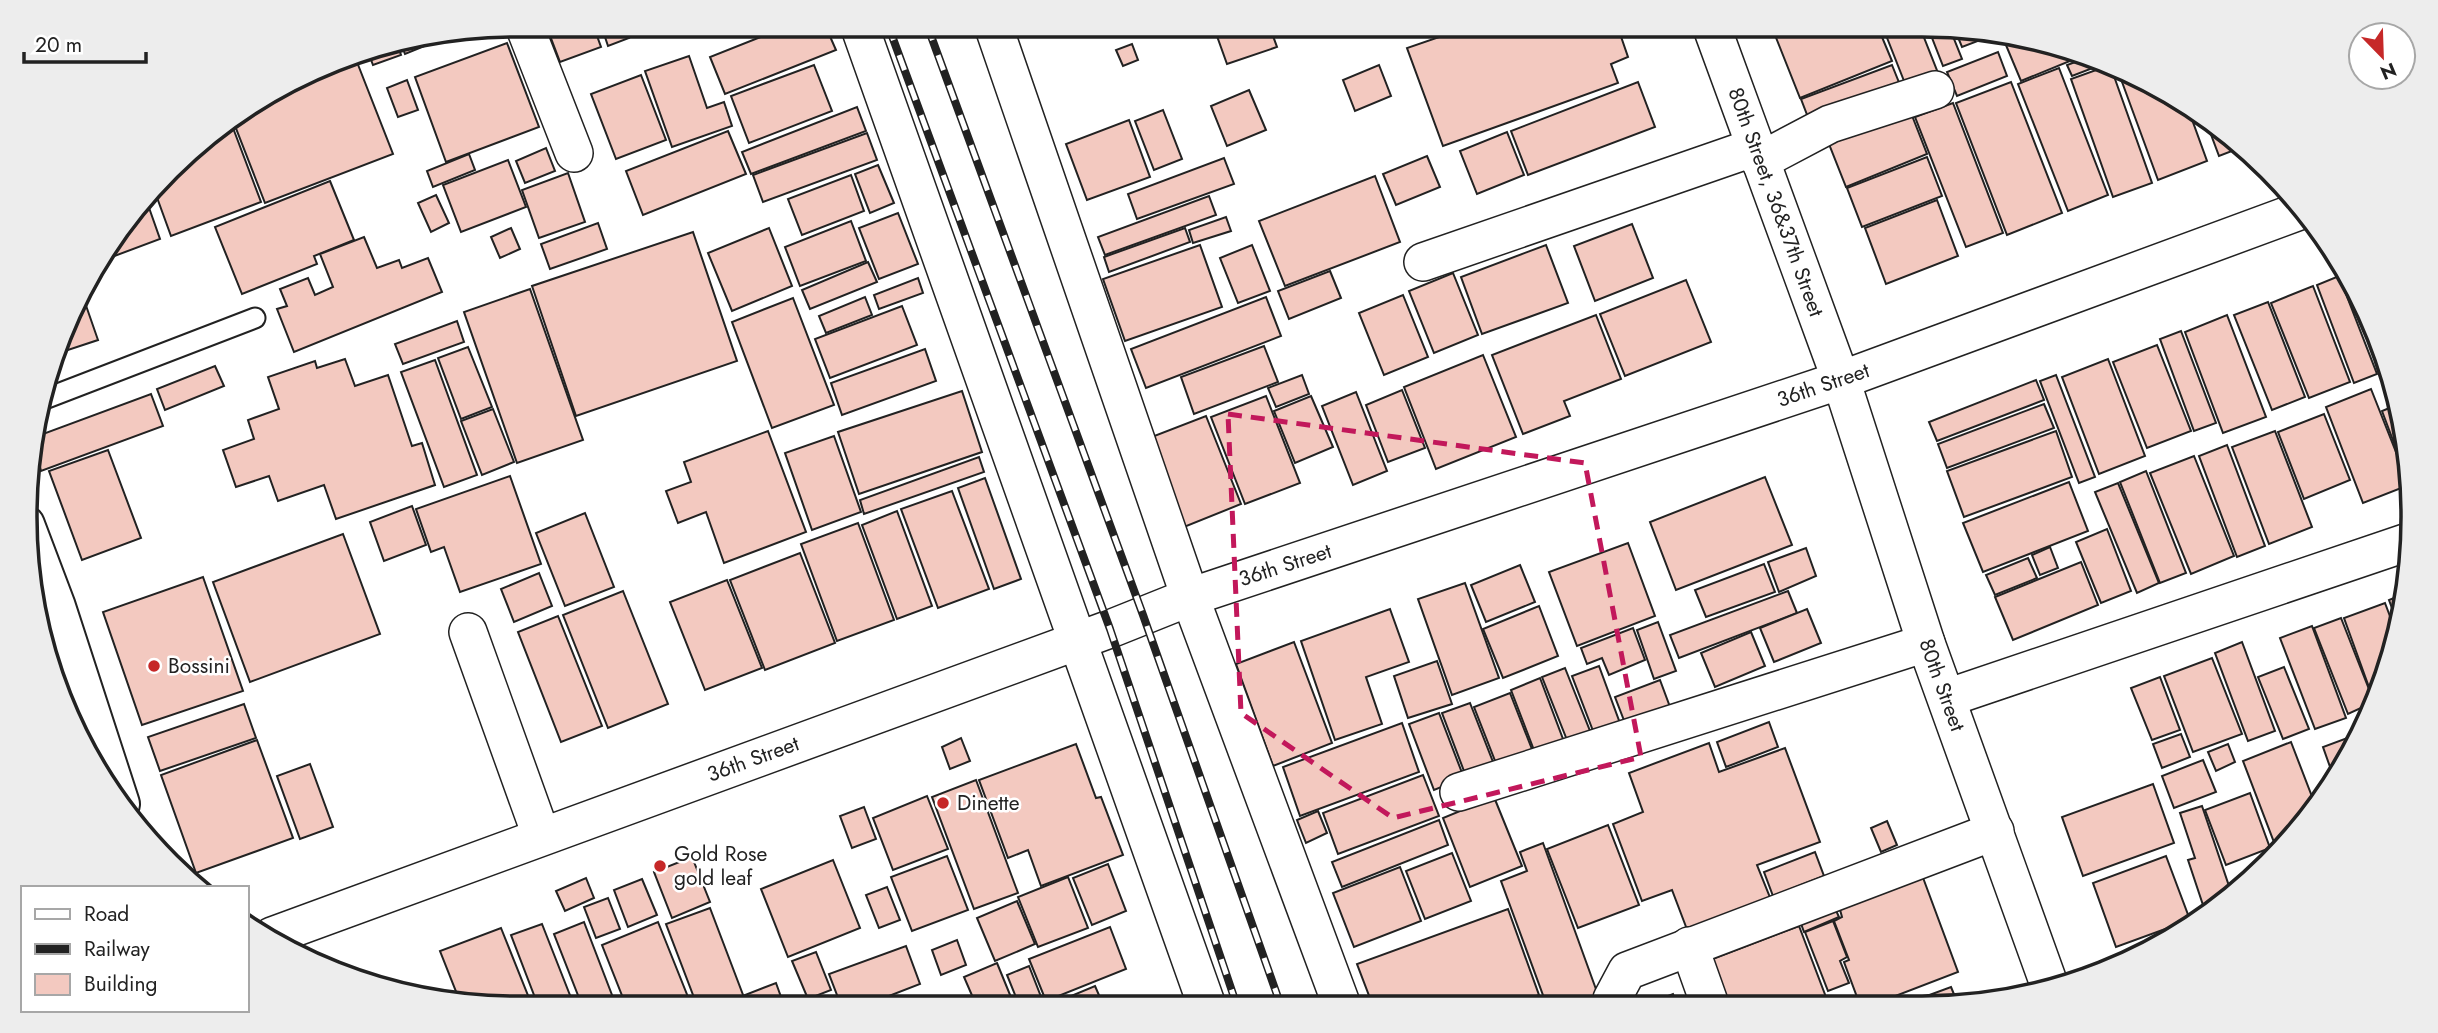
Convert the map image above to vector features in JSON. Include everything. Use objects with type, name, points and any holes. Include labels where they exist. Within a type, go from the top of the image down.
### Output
[{"type":"main road","points":[[39,563],[108,767]]},
{"type":"street","points":[[529,37],[574,153]]},
{"type":"street","points":[[864,37],[1204,996]]},
{"type":"street","points":[[997,37],[1190,597],[1338,996]]},
{"type":"street","name":"80th Street, 36&37th Street","points":[[1716,37],[1840,380]]},
{"type":"street","points":[[1423,262],[1758,154],[1830,124],[1935,90]]},
{"type":"street","name":"36th Street","points":[[279,933],[1190,597],[1840,380],[2293,213]]},
{"type":"street","name":"80th Street","points":[[1840,380],[1926,643],[2047,980]]},
{"type":"street","points":[[1947,698],[2400,545]]},
{"type":"street","points":[[468,632],[541,835]]},
{"type":"street","points":[[1459,792],[1926,643]]},
{"type":"street","points":[[1614,996],[1627,971],[1996,831]]},
{"type":"street","points":[[1689,946],[1707,996]]},
{"type":"lane","points":[[52,396],[255,318]]},
{"type":"highlighted area","points":[[1228,414],[1585,463],[1641,757],[1393,818],[1241,713]]},
{"type":"building","points":[[551,37],[597,37],[601,47],[560,62]]},
{"type":"building","points":[[605,37],[629,37],[629,38],[608,46]]},
{"type":"building","points":[[761,37],[830,37],[836,50],[725,94],[710,57]]},
{"type":"building","points":[[1217,37],[1273,37],[1277,47],[1227,64]]},
{"type":"building","points":[[1439,37],[1621,37],[1628,57],[1611,64],[1618,83],[1443,146],[1407,48]]},
{"type":"building","points":[[1776,37],[1882,37],[1892,61],[1800,98]]},
{"type":"building","points":[[1887,37],[1924,37],[1938,73],[1906,86]]},
{"type":"building","points":[[1932,37],[1954,38],[1962,59],[1943,66]]},
{"type":"building","points":[[1959,39],[1979,41],[1962,47]]},
{"type":"building","points":[[507,43],[539,127],[446,162],[415,77]]},
{"type":"building","points":[[1132,44],[1138,60],[1123,66],[1116,50]]},
{"type":"building","points":[[2006,45],[2070,60],[2070,61],[2021,81]]},
{"type":"building","points":[[426,46],[405,54],[404,50]]},
{"type":"building","points":[[400,51],[401,55],[373,65],[371,59]]},
{"type":"building","points":[[1998,52],[2007,76],[1957,96],[1947,72]]},
{"type":"building","points":[[689,56],[707,108],[724,102],[732,126],[672,147],[645,71]]},
{"type":"building","points":[[2076,62],[2092,68],[2072,76],[2067,65]]},
{"type":"building","points":[[358,64],[393,154],[265,203],[236,128],[304,86]]},
{"type":"building","points":[[814,65],[832,111],[749,143],[731,96]]},
{"type":"building","points":[[1379,65],[1391,96],[1355,111],[1343,80]]},
{"type":"building","points":[[1892,65],[1902,90],[1811,125],[1801,99]]},
{"type":"building","points":[[2059,68],[2108,195],[2068,211],[2018,84]]},
{"type":"building","points":[[2097,70],[2114,77],[2152,183],[2113,197],[2071,79]]},
{"type":"building","points":[[641,75],[666,140],[616,159],[591,94]]},
{"type":"building","points":[[407,80],[418,110],[398,117],[387,88]]},
{"type":"building","points":[[2121,80],[2193,121],[2207,161],[2158,180]]},
{"type":"building","points":[[1638,82],[1655,127],[1528,175],[1511,131]]},
{"type":"building","points":[[2011,82],[2062,213],[2007,235],[1956,103]]},
{"type":"building","points":[[1249,90],[1266,130],[1227,146],[1211,106]]},
{"type":"building","points":[[1953,103],[2003,233],[1966,247],[1915,117]]},
{"type":"building","points":[[857,107],[866,131],[751,174],[742,152]]},
{"type":"building","points":[[1163,110],[1182,159],[1154,170],[1135,121]]},
{"type":"building","points":[[1911,113],[1927,154],[1846,187],[1829,144]]},
{"type":"building","points":[[1129,120],[1150,177],[1087,200],[1066,144]]},
{"type":"building","points":[[234,129],[261,202],[171,236],[157,199],[200,156]]},
{"type":"building","points":[[728,131],[746,174],[643,215],[626,171]]},
{"type":"building","points":[[1507,132],[1524,175],[1477,194],[1460,151]]},
{"type":"building","points":[[867,133],[877,160],[763,202],[753,175]]},
{"type":"building","points":[[2211,134],[2232,151],[2219,156]]},
{"type":"building","points":[[546,148],[555,171],[525,183],[516,161]]},
{"type":"building","points":[[469,154],[475,170],[433,187],[427,171]]},
{"type":"building","points":[[1427,156],[1440,187],[1396,205],[1383,174]]},
{"type":"building","points":[[1927,157],[1942,196],[1862,227],[1847,188]]},
{"type":"building","points":[[1224,158],[1234,184],[1137,219],[1128,194]]},
{"type":"building","points":[[508,160],[526,207],[461,232],[443,185]]},
{"type":"building","points":[[878,165],[894,203],[870,213],[855,174]]},
{"type":"building","points":[[568,173],[585,222],[539,238],[522,190]]},
{"type":"building","points":[[851,175],[864,211],[802,235],[788,199]]},
{"type":"building","points":[[1375,176],[1400,242],[1285,286],[1259,221]]},
{"type":"building","points":[[330,181],[354,240],[314,256],[317,264],[242,294],[215,227]]},
{"type":"building","points":[[436,195],[449,223],[431,232],[418,203]]},
{"type":"building","points":[[1209,196],[1216,215],[1105,255],[1098,237]]},
{"type":"building","points":[[1937,200],[1958,256],[1886,284],[1865,228]]},
{"type":"building","points":[[149,208],[160,239],[114,256]]},
{"type":"building","points":[[898,213],[918,264],[879,279],[859,228]]},
{"type":"building","points":[[1226,217],[1231,231],[1193,243],[1189,230]]},
{"type":"building","points":[[851,221],[866,261],[800,286],[785,247]]},
{"type":"building","points":[[598,223],[607,249],[550,269],[541,244]]},
{"type":"building","points":[[1632,224],[1653,278],[1595,301],[1574,246]]},
{"type":"building","points":[[511,228],[520,249],[500,258],[491,237]]},
{"type":"building","points":[[769,228],[792,286],[732,311],[708,253]]},
{"type":"building","points":[[1185,228],[1190,242],[1109,272],[1104,257]]},
{"type":"building","points":[[693,232],[737,361],[576,416],[532,286]]},
{"type":"building","points":[[364,237],[377,268],[399,260],[402,268],[428,258],[442,292],[294,352],[277,309],[287,306],[280,289],[308,278],[315,295],[333,287],[320,254]]},
{"type":"building","points":[[1200,245],[1222,307],[1125,341],[1103,279]]},
{"type":"building","points":[[1252,245],[1270,291],[1238,303],[1220,258]]},
{"type":"building","points":[[1546,245],[1568,303],[1482,334],[1461,277]]},
{"type":"building","points":[[868,262],[877,282],[810,309],[802,290]]},
{"type":"building","points":[[1330,271],[1341,298],[1289,319],[1278,291]]},
{"type":"building","points":[[1453,273],[1478,335],[1434,353],[1409,291]]},
{"type":"building","points":[[2337,277],[2377,374],[2354,383],[2317,285]]},
{"type":"building","points":[[918,278],[923,293],[879,309],[874,295]]},
{"type":"building","points":[[1686,280],[1711,342],[1625,376],[1600,314]]},
{"type":"building","points":[[2313,286],[2350,382],[2309,398],[2271,303]]},
{"type":"building","points":[[530,289],[583,440],[517,463],[464,312]]},
{"type":"building","points":[[1403,295],[1428,357],[1384,375],[1359,313]]},
{"type":"building","points":[[865,297],[872,315],[826,333],[819,316]]},
{"type":"building","points":[[1266,297],[1281,336],[1146,388],[1131,349]]},
{"type":"building","points":[[793,298],[834,405],[772,428],[732,322]]},
{"type":"building","points":[[2268,302],[2305,397],[2272,410],[2234,315]]},
{"type":"building","points":[[86,305],[98,340],[66,351]]},
{"type":"building","points":[[902,306],[917,345],[830,378],[815,339]]},
{"type":"building","points":[[1596,315],[1621,379],[1564,401],[1570,416],[1523,434],[1492,355]]},
{"type":"building","points":[[2227,315],[2266,417],[2223,433],[2185,332]]},
{"type":"building","points":[[457,321],[464,342],[403,364],[395,344]]},
{"type":"building","points":[[2181,331],[2216,423],[2194,431],[2160,339]]},
{"type":"building","points":[[2157,345],[2191,431],[2147,448],[2113,362]]},
{"type":"building","points":[[1264,346],[1278,382],[1194,414],[1181,377]]},
{"type":"building","points":[[468,347],[492,407],[461,419],[438,358]]},
{"type":"building","points":[[925,349],[936,381],[842,415],[831,383]]},
{"type":"building","points":[[1483,355],[1516,437],[1436,469],[1404,387]]},
{"type":"building","points":[[345,359],[355,386],[388,375],[412,446],[422,443],[435,485],[336,519],[324,485],[278,501],[269,476],[236,487],[223,450],[254,439],[248,420],[279,409],[268,377],[315,361],[317,368]]},
{"type":"building","points":[[2108,359],[2145,456],[2099,474],[2062,377]]},
{"type":"building","points":[[435,360],[477,475],[444,487],[401,372]]},
{"type":"building","points":[[215,366],[224,386],[165,410],[157,389]]},
{"type":"building","points":[[1302,375],[1309,394],[1276,407],[1268,388]]},
{"type":"building","points":[[2056,375],[2095,477],[2079,483],[2040,381]]},
{"type":"building","points":[[2036,380],[2044,400],[1937,441],[1929,422]]},
{"type":"building","points":[[2371,389],[2397,455],[2400,488],[2363,503],[2326,407]]},
{"type":"building","points":[[1402,390],[1425,448],[1388,462],[1366,405]]},
{"type":"building","points":[[962,391],[982,452],[859,494],[838,432]]},
{"type":"building","points":[[1356,392],[1387,471],[1353,485],[1322,406]]},
{"type":"building","points":[[151,394],[163,426],[41,471],[44,433]]},
{"type":"building","points":[[1266,396],[1300,483],[1245,504],[1211,417]]},
{"type":"building","points":[[1311,396],[1333,447],[1295,463],[1274,411]]},
{"type":"building","points":[[2044,404],[2054,428],[1947,468],[1938,444]]},
{"type":"building","points":[[2389,408],[2396,449],[2382,411]]},
{"type":"building","points":[[493,409],[514,462],[482,475],[461,421]]},
{"type":"building","points":[[2324,414],[2350,480],[2304,499],[2278,432]]},
{"type":"building","points":[[1206,416],[1241,504],[1184,527],[1149,438]]},
{"type":"building","points":[[768,431],[806,532],[724,563],[706,512],[678,523],[666,491],[691,482],[684,462]]},
{"type":"building","points":[[2056,431],[2072,477],[1964,517],[1947,471]]},
{"type":"building","points":[[2275,431],[2312,527],[2269,544],[2232,447]]},
{"type":"building","points":[[834,436],[861,512],[812,530],[785,453]]},
{"type":"building","points":[[2227,445],[2265,546],[2237,557],[2199,456]]},
{"type":"building","points":[[108,450],[141,538],[82,560],[49,471]]},
{"type":"building","points":[[2194,456],[2234,556],[2191,574],[2150,473]]},
{"type":"building","points":[[979,457],[984,472],[864,514],[860,500]]},
{"type":"building","points":[[2146,471],[2186,573],[2160,583],[2120,482]]},
{"type":"building","points":[[510,476],[541,564],[460,592],[444,547],[431,552],[416,509]]},
{"type":"building","points":[[1765,477],[1792,545],[1676,590],[1650,522]]},
{"type":"building","points":[[985,478],[1021,579],[994,589],[958,488]]},
{"type":"building","points":[[2069,482],[2088,531],[1983,572],[1963,523]]},
{"type":"building","points":[[2118,483],[2159,583],[2137,593],[2095,492]]},
{"type":"building","points":[[952,491],[989,589],[938,608],[901,509]]},
{"type":"building","points":[[412,506],[426,545],[384,561],[370,522]]},
{"type":"building","points":[[897,511],[932,606],[897,619],[862,525]]},
{"type":"building","points":[[585,513],[614,587],[565,606],[536,533]]},
{"type":"building","points":[[858,523],[894,620],[837,641],[801,544]]},
{"type":"building","points":[[2107,529],[2131,591],[2101,603],[2076,542]]},
{"type":"building","points":[[343,534],[380,634],[250,682],[213,582]]},
{"type":"building","points":[[1628,543],[1655,616],[1577,646],[1549,572]]},
{"type":"building","points":[[2050,547],[2058,568],[2040,575],[2032,555]]},
{"type":"building","points":[[1806,548],[1816,576],[1779,592],[1768,562]]},
{"type":"building","points":[[800,553],[835,643],[765,670],[730,580]]},
{"type":"building","points":[[2028,558],[2037,578],[1995,595],[1986,575]]},
{"type":"building","points":[[2081,562],[2098,605],[2013,640],[1995,597]]},
{"type":"building","points":[[1764,564],[1775,592],[1706,617],[1695,590]]},
{"type":"building","points":[[1520,565],[1535,602],[1486,622],[1471,585]]},
{"type":"building","points":[[539,573],[552,606],[514,622],[501,589]]},
{"type":"building","points":[[203,577],[243,691],[142,725],[103,612]]},
{"type":"building","points":[[727,580],[762,668],[705,690],[670,602]]},
{"type":"building","points":[[1465,583],[1499,678],[1452,695],[1418,599]]},
{"type":"building","points":[[623,591],[668,704],[608,728],[563,615]]},
{"type":"building","points":[[1788,591],[1797,613],[1679,658],[1670,635]]},
{"type":"building","points":[[2385,603],[2390,617],[2369,688],[2344,618]]},
{"type":"building","points":[[1539,606],[1558,656],[1503,678],[1483,629]]},
{"type":"building","points":[[1390,609],[1409,662],[1366,677],[1382,724],[1335,740],[1301,641]]},
{"type":"building","points":[[1807,609],[1821,643],[1774,662],[1760,628]]},
{"type":"building","points":[[558,616],[602,726],[561,742],[518,632]]},
{"type":"building","points":[[2341,618],[2369,689],[2362,708],[2348,714],[2314,628]]},
{"type":"building","points":[[1658,622],[1676,671],[1654,679],[1637,630]]},
{"type":"building","points":[[2312,626],[2346,718],[2315,729],[2280,638]]},
{"type":"building","points":[[1633,628],[1645,660],[1609,675],[1602,658],[1587,664],[1581,648]]},
{"type":"building","points":[[1751,632],[1765,666],[1715,687],[1701,653]]},
{"type":"building","points":[[1294,642],[1332,743],[1273,766],[1236,664]]},
{"type":"building","points":[[2242,642],[2275,731],[2248,741],[2215,653]]},
{"type":"building","points":[[2212,658],[2242,734],[2193,752],[2164,676]]},
{"type":"building","points":[[1437,661],[1452,704],[1408,718],[1394,676]]},
{"type":"building","points":[[1599,666],[1621,726],[1595,736],[1572,676]]},
{"type":"building","points":[[2284,667],[2309,729],[2283,739],[2258,677]]},
{"type":"building","points":[[1565,668],[1592,736],[1569,745],[1542,677]]},
{"type":"building","points":[[2160,677],[2180,730],[2152,740],[2131,688]]},
{"type":"building","points":[[1540,678],[1566,747],[1537,758],[1511,690]]},
{"type":"building","points":[[1660,680],[1670,707],[1625,723],[1615,697]]},
{"type":"building","points":[[1510,693],[1535,757],[1499,771],[1474,707]]},
{"type":"building","points":[[1470,703],[1495,767],[1467,779],[1442,713]]},
{"type":"building","points":[[244,704],[256,738],[160,771],[148,737]]},
{"type":"building","points":[[1439,713],[1464,778],[1434,790],[1409,724]]},
{"type":"building","points":[[1769,722],[1778,747],[1726,767],[1717,742]]},
{"type":"building","points":[[1402,723],[1419,772],[1300,816],[1283,767]]},
{"type":"building","points":[[2181,734],[2190,757],[2162,768],[2153,744]]},
{"type":"building","points":[[961,738],[970,761],[950,769],[942,747]]},
{"type":"building","points":[[2347,738],[2330,767],[2323,747]]},
{"type":"building","points":[[257,740],[293,838],[196,873],[161,775]]},
{"type":"building","points":[[2291,742],[2311,795],[2274,842],[2243,761]]},
{"type":"building","points":[[1709,743],[1719,772],[1785,748],[1820,842],[1757,865],[1771,900],[1688,932],[1672,890],[1642,901],[1613,824],[1643,812],[1629,773]]},
{"type":"building","points":[[1076,744],[1096,798],[1101,797],[1123,855],[1041,886],[1028,850],[1008,858],[979,780]]},
{"type":"building","points":[[2228,744],[2235,762],[2216,771],[2208,752]]},
{"type":"building","points":[[2203,760],[2216,792],[2174,808],[2162,776]]},
{"type":"building","points":[[310,764],[333,827],[300,839],[277,776]]},
{"type":"building","points":[[1423,775],[1439,816],[1338,854],[1323,813]]},
{"type":"building","points":[[976,780],[1018,893],[974,909],[932,797]]},
{"type":"building","points":[[2153,784],[2174,843],[2083,876],[2062,817]]},
{"type":"building","points":[[2250,793],[2270,847],[2226,865],[2205,810]]},
{"type":"building","points":[[927,796],[948,849],[893,870],[873,818]]},
{"type":"building","points":[[1494,797],[1522,866],[1470,887],[1443,818]]},
{"type":"building","points":[[2202,806],[2229,885],[2203,905],[2188,860],[2195,858],[2180,813]]},
{"type":"building","points":[[864,807],[876,839],[852,848],[840,816]]},
{"type":"building","points":[[1318,811],[1327,833],[1306,843],[1297,820]]},
{"type":"building","points":[[1439,820],[1448,845],[1342,887],[1332,862]]},
{"type":"building","points":[[1887,821],[1897,845],[1881,852],[1871,828]]},
{"type":"building","points":[[1608,825],[1639,905],[1578,928],[1547,849]]},
{"type":"building","points":[[1543,843],[1598,996],[1543,996],[1501,881],[1527,871],[1520,852]]},
{"type":"building","points":[[1815,852],[1824,876],[1773,896],[1764,872]]},
{"type":"building","points":[[1452,853],[1471,901],[1425,919],[1406,871]]},
{"type":"building","points":[[947,856],[968,910],[912,931],[891,877]]},
{"type":"building","points":[[2166,856],[2188,915],[2166,929],[2116,947],[2093,883]]},
{"type":"building","points":[[692,857],[710,902],[672,918],[654,872]]},
{"type":"building","points":[[833,860],[860,928],[788,957],[761,889]]},
{"type":"building","points":[[1108,864],[1126,911],[1092,925],[1073,878]]},
{"type":"building","points":[[1400,867],[1421,921],[1354,947],[1333,893]]},
{"type":"building","points":[[1922,875],[1958,972],[1895,996],[1857,996],[1844,962],[1849,960],[1834,921],[1842,917],[1839,906]]},
{"type":"building","points":[[1068,877],[1088,928],[1038,947],[1018,897]]},
{"type":"building","points":[[586,878],[594,898],[565,911],[556,891]]},
{"type":"building","points":[[642,879],[657,915],[628,927],[614,890]]},
{"type":"building","points":[[887,887],[900,920],[879,928],[866,895]]},
{"type":"building","points":[[608,898],[620,929],[596,938],[584,907]]},
{"type":"building","points":[[1017,901],[1035,944],[995,961],[977,918]]},
{"type":"building","points":[[1833,904],[1839,917],[1804,932],[1799,918]]},
{"type":"building","points":[[710,908],[743,996],[693,996],[666,924]]},
{"type":"building","points":[[1508,909],[1539,995],[1369,996],[1357,964]]},
{"type":"building","points":[[1833,921],[1847,957],[1840,961],[1849,983],[1828,991],[1805,932]]},
{"type":"building","points":[[584,922],[612,996],[578,996],[554,934]]},
{"type":"building","points":[[658,922],[688,996],[622,996],[602,945]]},
{"type":"building","points":[[542,924],[570,996],[534,996],[511,935]]},
{"type":"building","points":[[1799,926],[1826,996],[1724,996],[1710,960]]},
{"type":"building","points":[[1110,927],[1126,969],[1058,996],[1044,996],[1029,959]]},
{"type":"building","points":[[501,928],[528,996],[456,992],[440,951]]},
{"type":"building","points":[[957,940],[966,965],[941,975],[932,950]]},
{"type":"building","points":[[906,946],[920,984],[889,996],[837,996],[829,974]]},
{"type":"building","points":[[816,952],[831,990],[816,996],[807,996],[792,961]]},
{"type":"building","points":[[997,963],[1010,996],[972,996],[964,977]]},
{"type":"building","points":[[1029,966],[1041,996],[1016,996],[1007,975]]},
{"type":"building","points":[[776,983],[781,996],[745,996]]},
{"type":"building","points":[[1095,986],[1099,996],[1071,996]]},
{"type":"building","points":[[1951,987],[1954,995],[1953,995],[1927,996]]},
{"type":"railway","points":[[892,37],[1110,629],[1234,996]]},
{"type":"railway","points":[[931,37],[1143,615],[1277,996]]},
{"type":"place","name":"Bossini","points":[[154,666]]},
{"type":"place","name":"Dinette","points":[[943,803]]},
{"type":"place","name":"Gold Rose gold leaf","points":[[660,866]]}]
